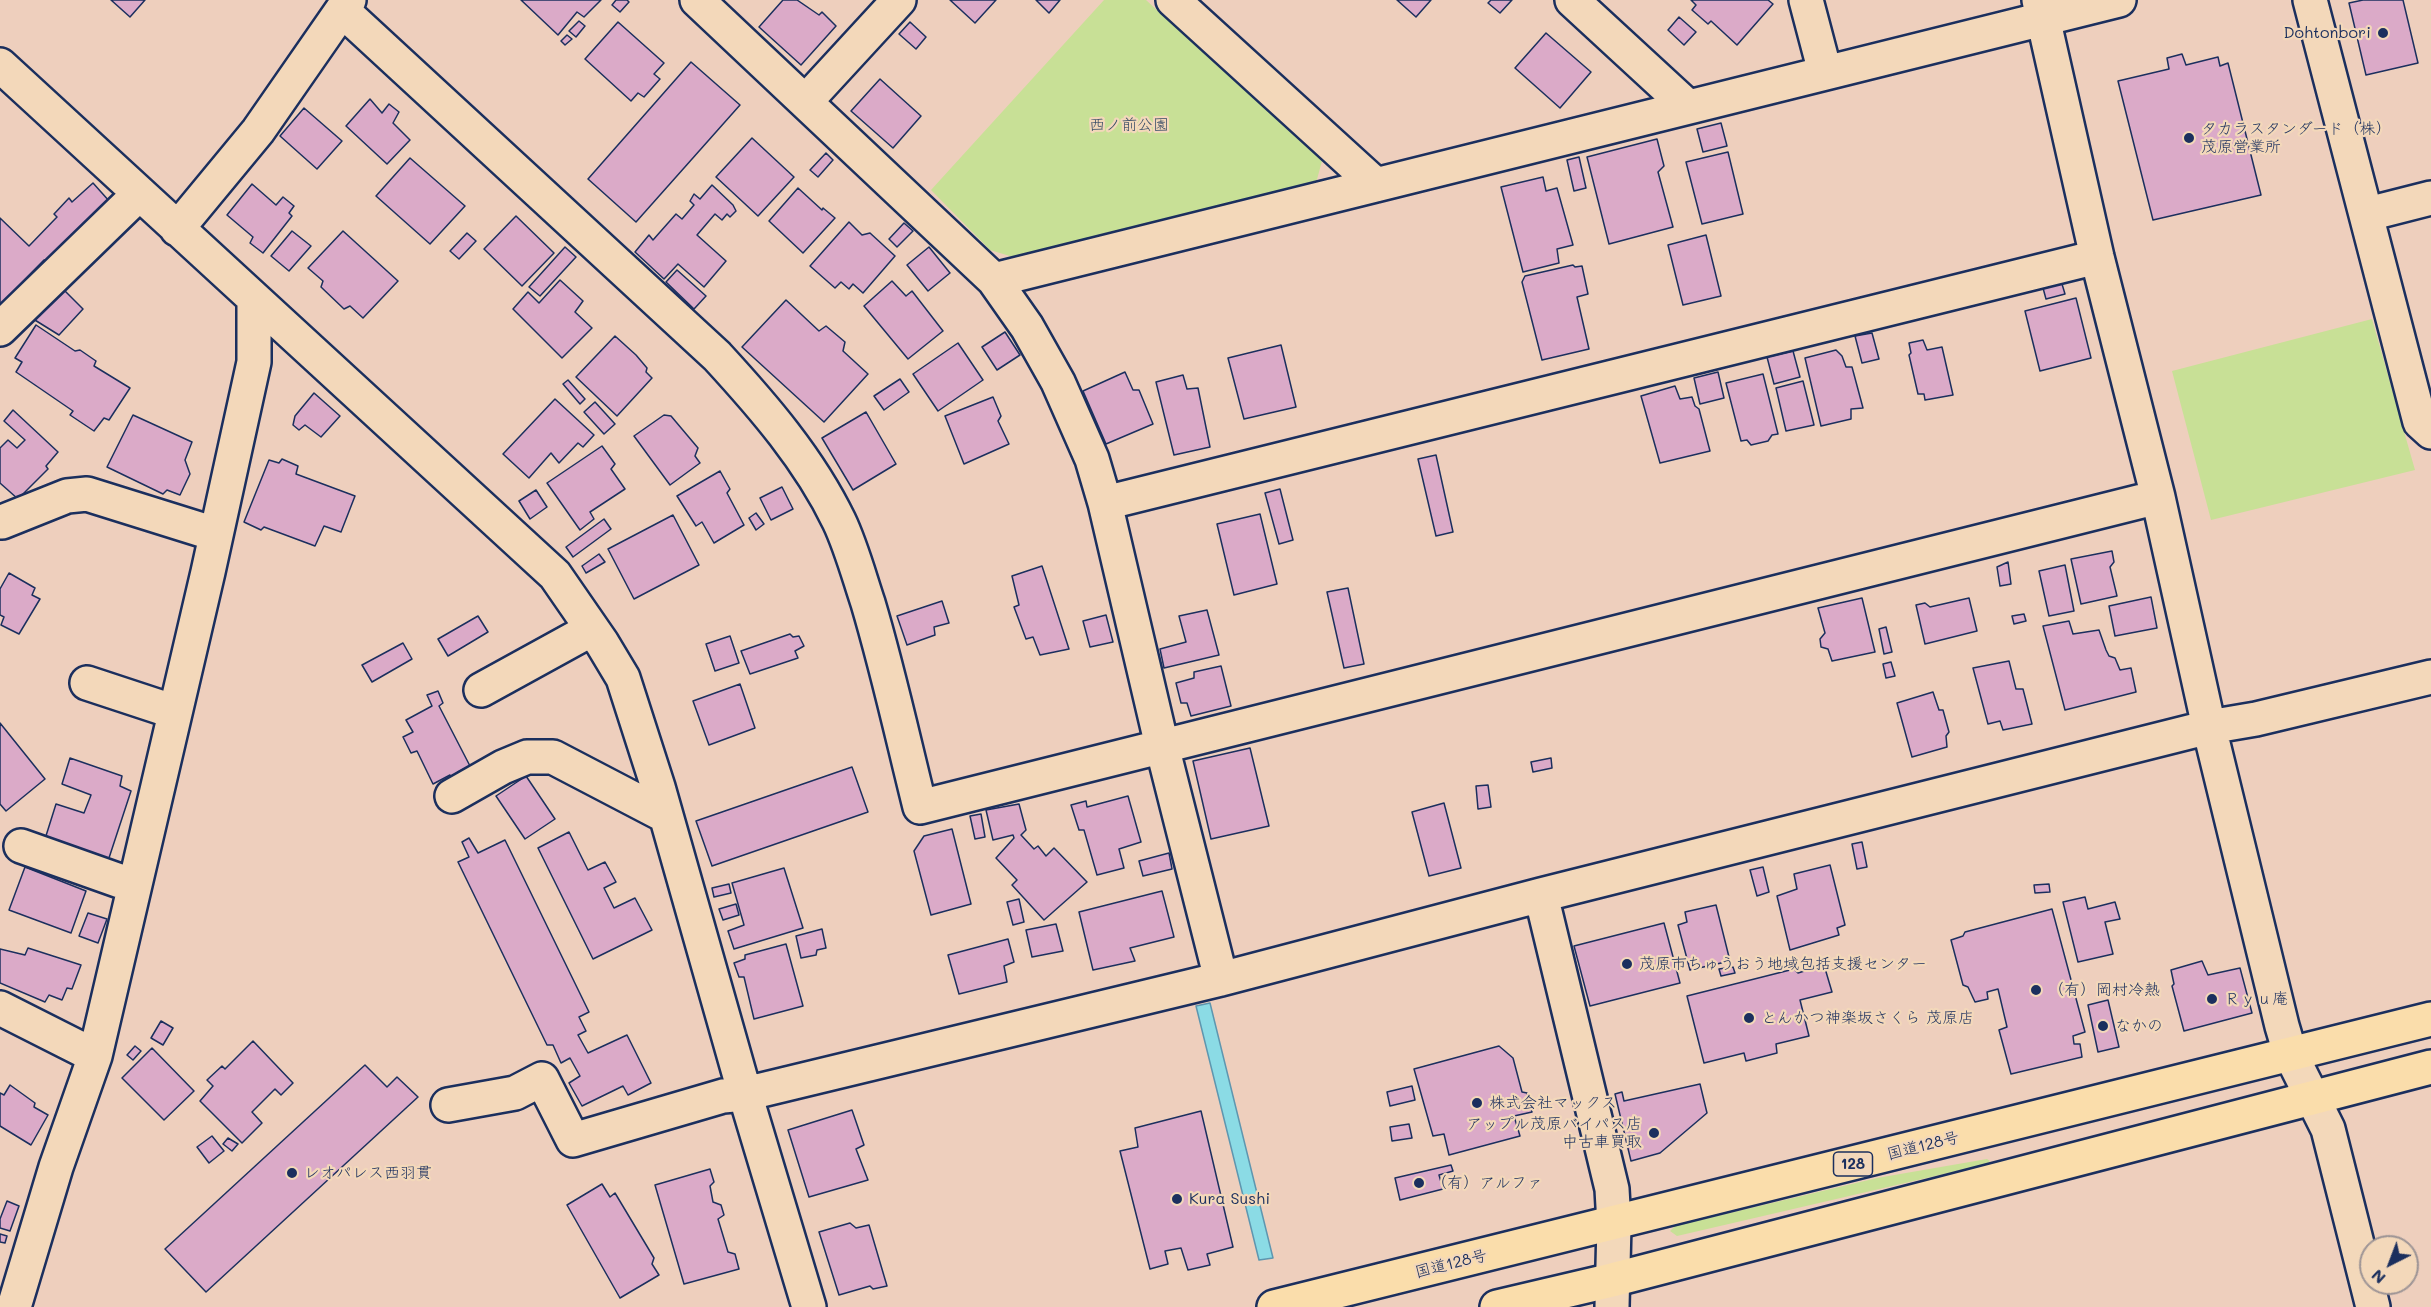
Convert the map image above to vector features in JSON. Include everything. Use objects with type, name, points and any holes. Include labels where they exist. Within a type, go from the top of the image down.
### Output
[{"type":"highway","name":"国道128号","points":[[1274,1307],[2431,1019]]},
{"type":"highway","points":[[1497,1307],[1612,1293],[2313,1096],[2431,1067]]},
{"type":"street","points":[[697,0],[994,280],[1027,327],[1058,382],[1092,459],[1105,503],[1162,746],[1221,980]]},
{"type":"street","points":[[806,101],[899,0]]},
{"type":"street","points":[[1173,0],[1376,185]]},
{"type":"street","points":[[1572,0],[1687,106]]},
{"type":"street","points":[[1806,0],[1825,72]]},
{"type":"street","points":[[994,280],[1825,72],[2041,10],[2119,0]]},
{"type":"street","points":[[2310,0],[2368,214],[2420,422],[2431,432]]},
{"type":"street","points":[[177,229],[258,131],[346,6],[717,356],[759,402],[804,462],[839,521],[859,574],[920,807],[2158,497]]},
{"type":"street","points":[[2041,10],[2097,256],[2158,497],[2209,727],[2282,1026],[2290,1053],[2328,1129],[2373,1307]]},
{"type":"street","points":[[0,65],[555,574],[592,628],[623,678],[666,816],[745,1094],[809,1307]]},
{"type":"street","points":[[0,329],[139,194]]},
{"type":"street","points":[[2368,214],[2431,198]]},
{"type":"street","points":[[1105,503],[2097,256]]},
{"type":"street","points":[[14,1307],[56,1167],[94,1056],[254,362],[254,300]]},
{"type":"street","points":[[2,522],[67,496],[87,494],[215,534]]},
{"type":"street","points":[[481,690],[592,628]]},
{"type":"street","points":[[448,1105],[515,1093],[542,1079],[573,1140],[723,1096],[745,1094],[1221,980],[1541,896],[2209,727],[2256,719],[2431,677]]},
{"type":"street","points":[[87,683],[175,712]]},
{"type":"street","points":[[452,796],[503,767],[527,757],[553,757],[666,816]]},
{"type":"street","points":[[21,846],[134,886]]},
{"type":"street","points":[[1541,896],[1612,1189],[1614,1224],[1612,1293]]},
{"type":"street","points":[[0,1008],[94,1056]]},
{"type":"green space","name":"西ノ前公園","points":[[1104,0],[1146,0],[1322,161],[1316,183],[1024,256],[1013,257],[990,250],[931,190]]},
{"type":"green space","points":[[2372,319],[2415,470],[2211,520],[2172,371]]},
{"type":"green space","points":[[1987,1159],[1990,1161],[1987,1164],[1677,1236],[1670,1231],[1675,1226],[1877,1178]]},
{"type":"water","points":[[1210,1003],[1273,1258],[1259,1260],[1196,1006]]},
{"type":"building","points":[[111,0],[145,0],[130,17]]},
{"type":"building","points":[[521,0],[601,0],[584,17],[577,12],[558,35]]},
{"type":"building","points":[[616,0],[629,2],[620,12],[612,5]]},
{"type":"building","points":[[783,0],[797,0],[819,15],[822,12],[836,26],[801,65],[759,27]]},
{"type":"building","points":[[950,0],[996,0],[975,23]]},
{"type":"building","points":[[1036,0],[1060,0],[1049,13]]},
{"type":"building","points":[[1397,0],[1431,0],[1416,17]]},
{"type":"building","points":[[1491,0],[1512,0],[1500,13],[1488,3]]},
{"type":"building","points":[[1691,0],[1768,0],[1773,4],[1737,45],[1711,21],[1708,24],[1692,10],[1696,5]]},
{"type":"building","name":"Dohtonbori","points":[[2363,0],[2403,0],[2418,63],[2366,75],[2349,3]]},
{"type":"building","points":[[1679,17],[1696,32],[1684,45],[1668,30]]},
{"type":"building","points":[[579,21],[585,26],[576,37],[569,31]]},
{"type":"building","points":[[618,22],[664,63],[654,74],[660,79],[644,97],[638,93],[631,101],[585,59]]},
{"type":"building","points":[[910,22],[926,37],[916,49],[899,34]]},
{"type":"building","points":[[1546,33],[1591,72],[1560,108],[1515,68]]},
{"type":"building","points":[[567,35],[572,39],[565,45],[561,41]]},
{"type":"building","name":"タカラスタンダード（株） 茂原営業所","points":[[2182,54],[2186,65],[2218,57],[2220,66],[2228,63],[2261,195],[2153,220],[2118,81],[2169,69],[2167,58]]},
{"type":"building","points":[[691,62],[740,105],[636,222],[588,179]]},
{"type":"building","points":[[880,79],[921,116],[893,148],[851,111]]},
{"type":"building","points":[[370,99],[382,113],[389,104],[399,112],[393,123],[410,140],[387,164],[346,126]]},
{"type":"building","points":[[304,108],[342,141],[317,169],[280,136]]},
{"type":"building","points":[[1721,123],[1727,146],[1703,152],[1697,129]]},
{"type":"building","points":[[752,138],[794,177],[758,216],[716,177]]},
{"type":"building","points":[[1657,139],[1664,166],[1658,172],[1673,227],[1609,244],[1587,157]]},
{"type":"building","points":[[1728,152],[1743,214],[1702,224],[1686,162]]},
{"type":"building","points":[[826,153],[833,160],[818,177],[810,170]]},
{"type":"building","points":[[1579,157],[1586,188],[1574,191],[1567,160]]},
{"type":"building","points":[[410,158],[465,206],[430,244],[376,196]]},
{"type":"building","points":[[1543,177],[1546,191],[1557,188],[1573,245],[1557,249],[1559,263],[1523,272],[1501,187]]},
{"type":"building","points":[[93,183],[110,202],[51,260],[44,260],[0,305],[0,218],[29,246],[57,217],[54,214],[69,198],[72,202]]},
{"type":"building","points":[[252,184],[276,205],[283,197],[294,206],[289,213],[292,216],[263,253],[250,243],[253,237],[227,215]]},
{"type":"building","points":[[712,185],[733,205],[736,211],[730,217],[727,214],[722,220],[715,214],[697,235],[726,261],[704,287],[678,264],[664,279],[635,252],[649,235],[653,240],[676,214],[682,219],[694,205],[690,201],[694,194],[700,199]]},
{"type":"building","points":[[798,188],[822,210],[823,208],[835,218],[803,253],[769,221]]},
{"type":"building","points":[[516,216],[554,253],[522,286],[484,249]]},
{"type":"building","points":[[849,222],[862,235],[870,233],[895,256],[863,293],[853,284],[849,289],[841,282],[835,288],[810,266]]},
{"type":"building","points":[[904,223],[913,231],[897,247],[889,239]]},
{"type":"building","points":[[292,231],[311,246],[289,271],[271,256]]},
{"type":"building","points":[[343,231],[398,281],[363,318],[350,306],[344,309],[321,287],[323,281],[308,268]]},
{"type":"building","points":[[467,233],[476,241],[459,259],[450,251]]},
{"type":"building","points":[[1706,235],[1721,296],[1683,305],[1668,245]]},
{"type":"building","points":[[565,247],[576,257],[540,296],[529,287]]},
{"type":"building","points":[[929,247],[950,273],[928,291],[907,265]]},
{"type":"building","points":[[1573,265],[1582,266],[1588,294],[1577,297],[1589,349],[1542,360],[1522,282],[1525,276]]},
{"type":"building","points":[[677,270],[706,296],[694,309],[666,282]]},
{"type":"building","points":[[560,280],[583,301],[575,312],[592,328],[562,358],[513,309],[528,292],[539,303]]},
{"type":"building","points":[[892,281],[906,296],[912,291],[943,331],[908,359],[864,306]]},
{"type":"building","points":[[2062,284],[2065,294],[2046,299],[2043,288]]},
{"type":"building","points":[[60,286],[83,309],[59,335],[30,317]]},
{"type":"building","points":[[2076,298],[2091,358],[2040,371],[2025,311]]},
{"type":"building","points":[[786,300],[819,331],[826,326],[845,342],[843,351],[868,374],[824,422],[742,347]]},
{"type":"building","points":[[36,325],[75,351],[80,350],[96,361],[94,366],[130,388],[109,420],[104,418],[94,431],[70,415],[73,411],[16,372],[22,362],[15,358]]},
{"type":"building","points":[[1005,332],[1020,355],[997,370],[982,347]]},
{"type":"building","points":[[1872,333],[1879,359],[1862,363],[1855,336]]},
{"type":"building","points":[[615,336],[636,355],[652,378],[617,416],[576,377]]},
{"type":"building","points":[[1923,340],[1927,350],[1942,347],[1953,395],[1925,400],[1924,394],[1918,394],[1909,355],[1911,353],[1909,343]]},
{"type":"building","points":[[958,343],[983,380],[938,411],[913,374]]},
{"type":"building","points":[[1281,345],[1296,407],[1244,419],[1228,358]]},
{"type":"building","points":[[1836,350],[1842,356],[1846,367],[1852,367],[1863,408],[1851,409],[1851,419],[1821,426],[1805,358]]},
{"type":"building","points":[[1793,351],[1800,377],[1774,384],[1767,357]]},
{"type":"building","points":[[1125,372],[1133,390],[1139,390],[1153,424],[1106,444],[1083,391]]},
{"type":"building","points":[[1718,372],[1724,398],[1700,404],[1694,378]]},
{"type":"building","points":[[1763,374],[1778,434],[1772,435],[1768,441],[1751,445],[1747,440],[1741,441],[1726,383]]},
{"type":"building","points":[[1183,375],[1187,389],[1198,388],[1210,447],[1174,455],[1156,382]]},
{"type":"building","points":[[900,379],[909,392],[884,410],[874,396]]},
{"type":"building","points":[[568,380],[585,399],[580,404],[563,384]]},
{"type":"building","points":[[1803,381],[1814,425],[1786,431],[1776,388]]},
{"type":"building","points":[[1675,386],[1680,399],[1692,397],[1695,406],[1699,409],[1710,451],[1660,463],[1641,396]]},
{"type":"building","points":[[314,393],[340,416],[321,437],[305,425],[299,430],[293,425],[295,416]]},
{"type":"building","points":[[993,397],[1001,416],[998,421],[1009,444],[964,464],[945,416]]},
{"type":"building","points":[[555,399],[594,435],[583,447],[578,443],[559,463],[551,453],[529,478],[503,454]]},
{"type":"building","points":[[595,402],[615,424],[604,434],[584,412]]},
{"type":"building","points":[[13,410],[58,452],[46,466],[48,469],[18,499],[0,483],[0,448],[8,440],[17,448],[25,440],[4,421]]},
{"type":"building","points":[[866,412],[896,464],[853,490],[822,438]]},
{"type":"building","points":[[133,415],[192,442],[185,460],[190,474],[180,495],[167,490],[163,494],[107,467]]},
{"type":"building","points":[[664,415],[671,416],[698,448],[695,456],[700,463],[670,485],[634,436]]},
{"type":"building","points":[[602,446],[615,464],[611,469],[625,489],[590,512],[594,519],[580,530],[547,483]]},
{"type":"building","points":[[1436,455],[1453,532],[1436,536],[1418,459]]},
{"type":"building","points":[[282,459],[298,466],[296,474],[355,496],[341,532],[324,526],[315,546],[264,527],[261,530],[244,522],[269,460],[279,463]]},
{"type":"building","points":[[720,471],[730,489],[727,493],[744,525],[714,543],[702,522],[696,526],[677,496]]},
{"type":"building","points":[[782,487],[793,509],[771,520],[760,498]]},
{"type":"building","points":[[1280,489],[1293,540],[1279,544],[1265,493]]},
{"type":"building","points":[[536,490],[547,507],[530,519],[519,501]]},
{"type":"building","points":[[756,513],[764,524],[756,530],[749,518]]},
{"type":"building","points":[[1260,514],[1277,584],[1234,595],[1217,524]]},
{"type":"building","points":[[673,515],[699,565],[634,599],[608,549]]},
{"type":"building","points":[[604,519],[611,529],[573,557],[566,547]]},
{"type":"building","points":[[2112,551],[2114,562],[2110,567],[2117,596],[2081,604],[2071,559]]},
{"type":"building","points":[[599,554],[605,562],[586,573],[582,566]]},
{"type":"building","points":[[2008,562],[2011,584],[2000,586],[1997,567]]},
{"type":"building","points":[[2065,565],[2074,611],[2049,616],[2039,571]]},
{"type":"building","points":[[1042,566],[1069,649],[1040,655],[1033,637],[1026,639],[1014,607],[1019,605],[1012,576]]},
{"type":"building","points":[[9,573],[35,588],[32,595],[40,599],[19,634],[1,625],[4,617],[0,615],[0,589]]},
{"type":"building","points":[[1348,588],[1364,664],[1344,668],[1327,592]]},
{"type":"building","points":[[2151,597],[2157,628],[2115,636],[2109,606]]},
{"type":"building","points":[[1862,598],[1875,652],[1832,661],[1828,649],[1821,647],[1820,639],[1825,633],[1818,608]]},
{"type":"building","points":[[1969,598],[1977,631],[1925,644],[1916,605],[1925,603],[1930,607]]},
{"type":"building","points":[[942,601],[949,623],[934,627],[935,635],[907,645],[897,616]]},
{"type":"building","points":[[1207,610],[1219,655],[1164,668],[1160,649],[1186,642],[1179,616]]},
{"type":"building","points":[[2024,614],[2026,621],[2014,624],[2012,616]]},
{"type":"building","points":[[1106,615],[1113,642],[1090,647],[1083,621]]},
{"type":"building","points":[[478,616],[488,632],[448,656],[438,639]]},
{"type":"building","points":[[2069,621],[2073,634],[2099,630],[2109,656],[2115,658],[2120,670],[2131,668],[2136,692],[2065,710],[2043,626]]},
{"type":"building","points":[[1886,627],[1892,652],[1884,654],[1879,629]]},
{"type":"building","points":[[790,634],[793,637],[799,636],[804,646],[795,651],[798,658],[750,674],[741,651]]},
{"type":"building","points":[[730,636],[739,663],[715,671],[706,644]]},
{"type":"building","points":[[403,643],[412,659],[372,682],[362,665]]},
{"type":"building","points":[[2009,661],[2016,689],[2023,689],[2032,724],[2003,730],[2000,721],[1988,724],[1973,668]]},
{"type":"building","points":[[1891,662],[1895,676],[1886,678],[1883,664]]},
{"type":"building","points":[[1221,666],[1231,706],[1191,716],[1187,703],[1181,703],[1176,683],[1194,678],[1194,672]]},
{"type":"building","points":[[740,684],[755,728],[709,745],[693,701]]},
{"type":"building","points":[[438,691],[443,703],[439,706],[470,766],[458,772],[461,780],[454,783],[450,775],[433,784],[417,751],[411,753],[403,737],[413,732],[406,720],[432,706],[427,695]]},
{"type":"building","points":[[1933,692],[1939,710],[1943,710],[1949,732],[1946,736],[1947,747],[1912,757],[1897,703]]},
{"type":"building","points":[[0,723],[45,779],[6,811],[0,804]]},
{"type":"building","points":[[1250,748],[1269,826],[1211,839],[1193,761]]},
{"type":"building","points":[[70,758],[122,776],[120,786],[131,791],[108,861],[45,839],[56,804],[84,813],[91,795],[62,784]]},
{"type":"building","points":[[1551,758],[1552,768],[1533,772],[1531,762]]},
{"type":"building","points":[[852,767],[868,812],[712,866],[696,821]]},
{"type":"building","points":[[526,776],[555,819],[525,839],[496,796]]},
{"type":"building","points":[[1488,785],[1491,807],[1478,809],[1476,786]]},
{"type":"building","points":[[1128,796],[1141,842],[1119,849],[1124,868],[1097,875],[1084,830],[1079,830],[1071,805],[1086,801],[1087,807]]},
{"type":"building","points":[[1444,803],[1461,868],[1429,876],[1412,812]]},
{"type":"building","points":[[1019,804],[1026,830],[1021,835],[1034,849],[1038,846],[1046,856],[1054,848],[1087,882],[1044,920],[1012,885],[1017,880],[996,858],[1014,838],[1013,835],[993,840],[986,810]]},
{"type":"building","points":[[981,814],[985,837],[975,839],[970,816]]},
{"type":"building","points":[[952,829],[971,904],[931,915],[914,851],[924,836]]},
{"type":"building","points":[[569,832],[588,870],[605,862],[616,882],[604,888],[614,908],[635,898],[652,930],[593,959],[538,848]]},
{"type":"building","points":[[469,838],[478,853],[505,840],[589,1012],[579,1017],[586,1031],[578,1035],[588,1053],[627,1035],[651,1083],[628,1095],[623,1086],[582,1106],[569,1083],[580,1076],[570,1058],[561,1063],[553,1045],[547,1045],[458,862],[469,857],[462,842]]},
{"type":"building","points":[[1862,842],[1867,867],[1857,869],[1852,844]]},
{"type":"building","points":[[1169,853],[1172,869],[1143,876],[1139,861]]},
{"type":"building","points":[[1830,865],[1845,925],[1837,928],[1839,935],[1790,950],[1777,896],[1797,889],[1794,874]]},
{"type":"building","points":[[25,867],[86,891],[71,933],[9,910]]},
{"type":"building","points":[[1763,867],[1769,892],[1757,896],[1750,870]]},
{"type":"building","points":[[784,868],[803,928],[734,949],[728,931],[744,925],[732,883]]},
{"type":"building","points":[[729,884],[731,893],[714,897],[712,888]]},
{"type":"building","points":[[2049,884],[2050,892],[2035,893],[2034,885]]},
{"type":"building","points":[[1162,891],[1174,937],[1130,948],[1135,961],[1093,970],[1079,912]]},
{"type":"building","points":[[2085,897],[2088,909],[2115,902],[2120,919],[2105,922],[2113,954],[2078,962],[2063,902]]},
{"type":"building","points":[[1019,899],[1024,922],[1013,925],[1007,902]]},
{"type":"building","points":[[736,904],[739,915],[723,920],[719,909]]},
{"type":"building","points":[[1716,905],[1730,961],[1690,970],[1678,925],[1687,922],[1685,912]]},
{"type":"building","name":"（有）岡村冷熱","points":[[2052,909],[2085,1032],[2073,1036],[2074,1044],[2080,1044],[2082,1057],[2011,1074],[1999,1030],[2007,1027],[1998,989],[1987,992],[1988,999],[1975,1002],[1968,987],[1963,985],[1951,940],[1963,936],[1965,932]]},
{"type":"building","points":[[88,913],[107,919],[98,943],[79,936]]},
{"type":"building","name":"茂原市ちゅうおう地域包括支援センター","points":[[1664,923],[1680,983],[1590,1006],[1574,946]]},
{"type":"building","points":[[1056,924],[1063,951],[1032,957],[1026,930]]},
{"type":"building","points":[[822,929],[826,948],[817,950],[816,955],[801,958],[796,936]]},
{"type":"building","points":[[1008,939],[1014,962],[1004,966],[1007,982],[959,994],[948,955]]},
{"type":"building","points":[[786,944],[803,1006],[754,1019],[744,977],[739,977],[734,963],[745,959],[745,955]]},
{"type":"building","points":[[28,948],[81,965],[72,989],[67,988],[62,1000],[49,995],[45,1002],[0,983],[0,949],[25,955]]},
{"type":"building","name":"Ｒｙｕ庵","points":[[2202,961],[2208,975],[2240,968],[2252,1013],[2184,1031],[2172,986],[2174,984],[2171,970]]},
{"type":"building","name":"とんかつ神楽坂さくら 茂原店","points":[[1824,965],[1832,992],[1800,1000],[1809,1036],[1776,1044],[1777,1053],[1746,1061],[1744,1053],[1704,1063],[1687,996],[1794,969],[1798,973]]},
{"type":"building","points":[[1733,967],[1735,973],[1721,976],[1719,969]]},
{"type":"building","name":"なかの","points":[[2108,1000],[2119,1047],[2098,1052],[2088,1005]]},
{"type":"building","points":[[161,1021],[173,1028],[163,1045],[151,1038]]},
{"type":"building","points":[[253,1041],[293,1083],[281,1095],[275,1089],[252,1112],[262,1123],[242,1143],[200,1101],[213,1086],[207,1080],[222,1066],[225,1069]]},
{"type":"building","points":[[135,1046],[141,1051],[133,1060],[127,1055]]},
{"type":"building","name":"株式会社マックス","points":[[1499,1046],[1513,1058],[1522,1092],[1527,1093],[1532,1112],[1514,1116],[1520,1136],[1449,1155],[1444,1134],[1433,1136],[1414,1069]]},
{"type":"building","points":[[152,1048],[194,1091],[164,1120],[122,1078]]},
{"type":"building","name":"レオパレス西羽貫","points":[[365,1065],[387,1087],[397,1077],[418,1097],[206,1292],[165,1249]]},
{"type":"building","name":"アップル茂原バイパス店 中古車買取","points":[[1700,1084],[1707,1113],[1660,1153],[1631,1161],[1615,1094],[1622,1092],[1624,1101]]},
{"type":"building","points":[[10,1085],[35,1103],[34,1107],[48,1115],[31,1145],[0,1126],[0,1093],[4,1095]]},
{"type":"building","points":[[1412,1086],[1415,1100],[1390,1106],[1387,1092]]},
{"type":"building","points":[[852,1110],[864,1145],[856,1149],[868,1180],[809,1197],[788,1130]]},
{"type":"building","name":"Kura Sushi","points":[[1201,1111],[1233,1247],[1207,1254],[1210,1265],[1188,1270],[1181,1248],[1165,1251],[1168,1264],[1150,1269],[1120,1151],[1138,1147],[1135,1128]]},
{"type":"building","points":[[1409,1124],[1412,1138],[1392,1141],[1390,1127]]},
{"type":"building","points":[[212,1136],[224,1151],[209,1163],[197,1147]]},
{"type":"building","points":[[228,1138],[238,1144],[232,1151],[223,1144]]},
{"type":"building","name":"（有）アルファ","points":[[1451,1165],[1453,1171],[1439,1175],[1443,1189],[1400,1200],[1395,1178]]},
{"type":"building","points":[[710,1169],[714,1182],[710,1186],[713,1202],[721,1205],[724,1215],[718,1219],[728,1252],[735,1254],[739,1269],[684,1284],[655,1185]]},
{"type":"building","points":[[602,1184],[610,1197],[615,1193],[654,1258],[652,1264],[659,1275],[620,1298],[567,1205]]},
{"type":"building","points":[[7,1201],[19,1206],[10,1231],[0,1228],[0,1219]]},
{"type":"building","points":[[850,1223],[856,1228],[869,1225],[887,1286],[873,1289],[870,1286],[839,1295],[819,1232]]},
{"type":"building","points":[[0,1234],[7,1236],[5,1243],[0,1242]]},
{"type":"place","name":"Dohtonbori","points":[[2383,33]]},
{"type":"place","name":"タカラスタンダード（株） 茂原営業所","points":[[2189,138]]},
{"type":"place","name":"茂原市ちゅうおう地域包括支援センター","points":[[1627,964]]},
{"type":"place","name":"（有）岡村冷熱","points":[[2036,990]]},
{"type":"place","name":"Ｒｙｕ庵","points":[[2212,999]]},
{"type":"place","name":"とんかつ神楽坂さくら 茂原店","points":[[1749,1018]]},
{"type":"place","name":"なかの","points":[[2103,1026]]},
{"type":"place","name":"株式会社マックス","points":[[1477,1103]]},
{"type":"place","name":"アップル茂原バイパス店 中古車買取","points":[[1654,1133]]},
{"type":"place","name":"レオパレス西羽貫","points":[[292,1173]]},
{"type":"place","name":"（有）アルファ","points":[[1419,1183]]},
{"type":"place","name":"Kura Sushi","points":[[1177,1199]]}]
